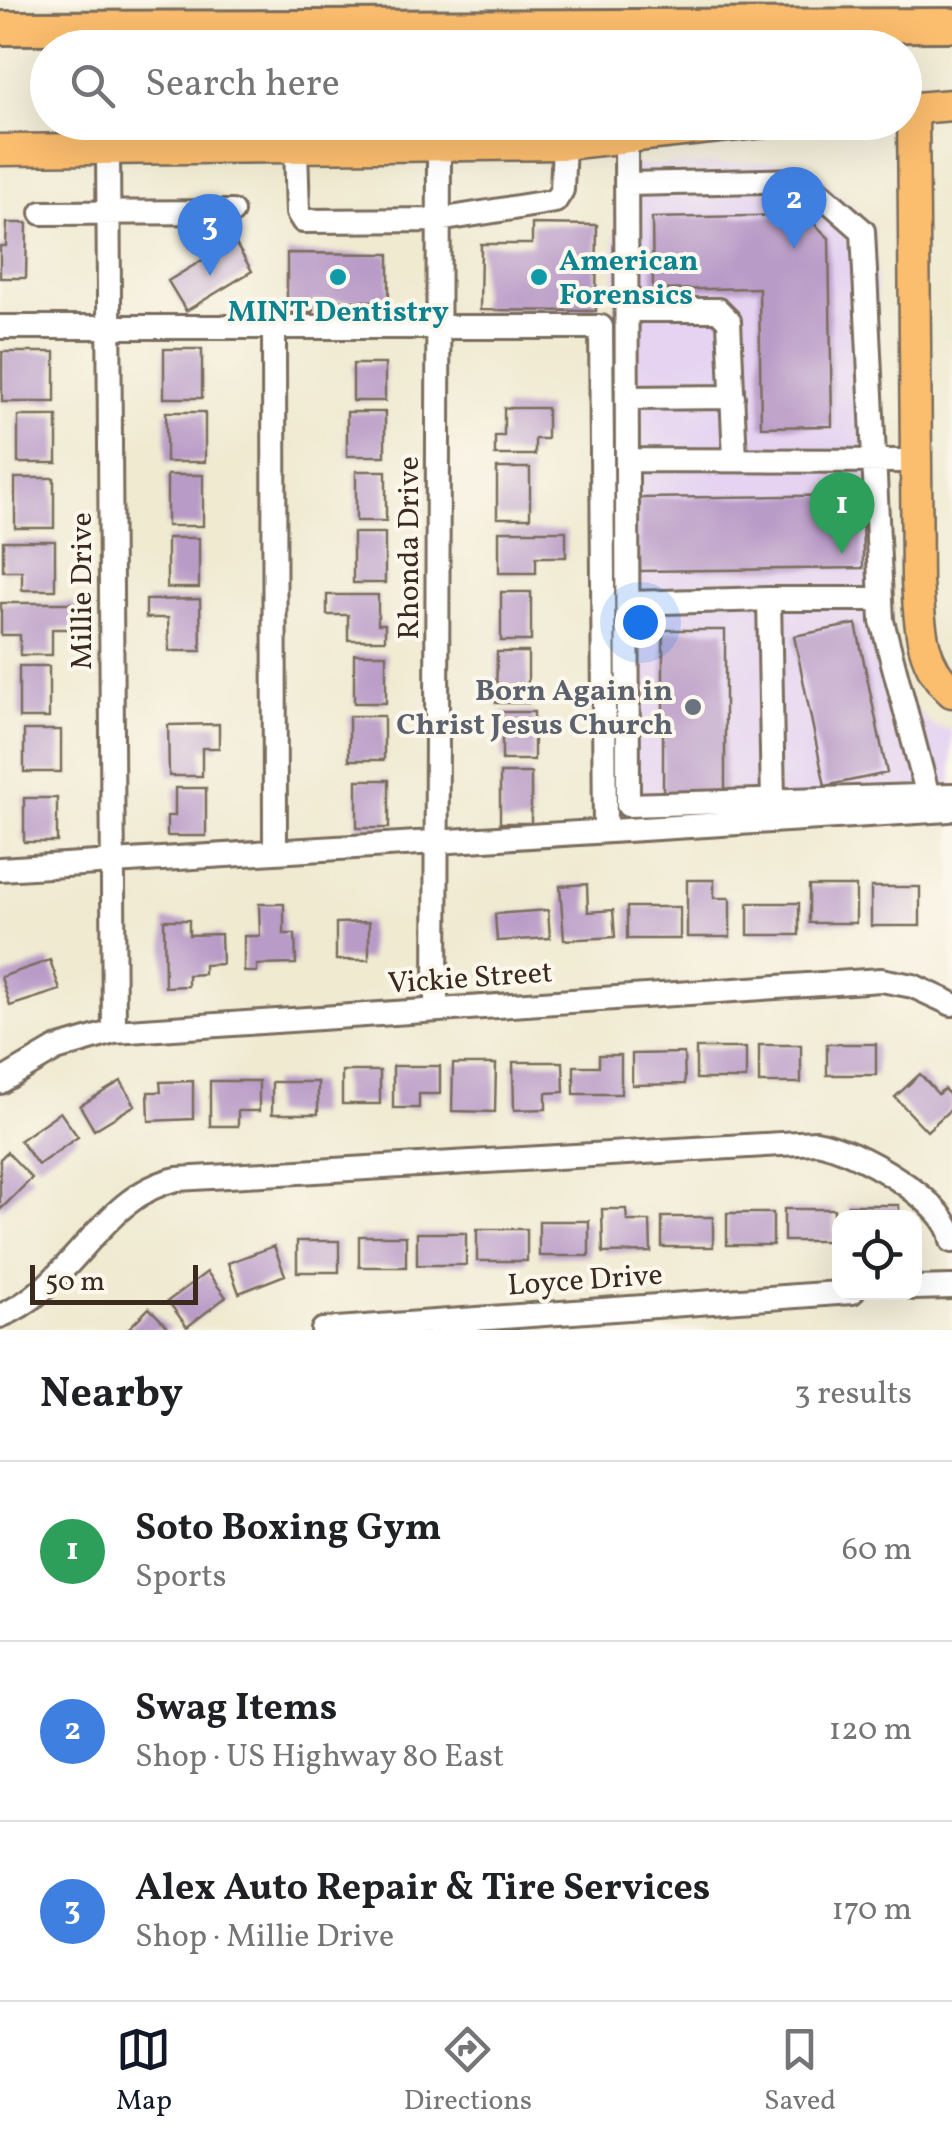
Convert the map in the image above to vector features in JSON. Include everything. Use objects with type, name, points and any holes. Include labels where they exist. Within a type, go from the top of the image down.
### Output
[{"type":"highway","points":[[0,28],[952,26]]},
{"type":"main road","points":[[922,107],[952,104]]},
{"type":"main road","points":[[0,150],[439,147],[626,140]]},
{"type":"main road","points":[[910,140],[920,626],[925,654],[937,678],[952,692]]},
{"type":"street","points":[[626,140],[628,805],[952,795]]},
{"type":"street","points":[[296,148],[298,213],[303,221],[439,220],[555,201],[564,183],[564,144]]},
{"type":"street","name":"Rhonda Drive","points":[[436,1010],[439,147]]},
{"type":"street","name":"Millie Drive","points":[[108,149],[114,1032]]},
{"type":"street","points":[[626,184],[806,180],[863,231],[882,621],[928,796]]},
{"type":"street","points":[[42,213],[232,212]]},
{"type":"street","points":[[627,310],[718,310],[725,314],[729,321],[736,460]]},
{"type":"street","points":[[0,326],[601,326],[605,831]]},
{"type":"street","points":[[274,326],[275,852]]},
{"type":"street","points":[[627,398],[732,397]]},
{"type":"street","points":[[628,460],[916,460]]},
{"type":"street","points":[[769,598],[772,801]]},
{"type":"street","points":[[628,604],[881,598]]},
{"type":"street","points":[[0,869],[952,810]]},
{"type":"street","name":"Vickie Street","points":[[0,1082],[56,1049],[114,1032],[881,980],[913,986],[952,1004]]},
{"type":"street","points":[[0,1316],[30,1301],[141,1191],[177,1180],[816,1142],[842,1146],[920,1196],[944,1214],[952,1241]]},
{"type":"street","points":[[922,1288],[952,1287]]},
{"type":"street","name":"Loyce Drive","points":[[323,1330],[832,1293]]},
{"type":"shaded area","points":[[802,161],[874,228],[894,670],[915,709],[933,726],[952,730],[952,799],[625,821],[616,812],[615,166]]},
{"type":"building","points":[[805,215],[829,238],[832,426],[761,427],[759,288],[653,290],[652,218]]},
{"type":"building","points":[[7,223],[27,223],[26,278],[0,278],[0,246],[6,246]]},
{"type":"building","name":"American Forensics","points":[[532,224],[597,225],[596,311],[480,310],[481,244],[532,244]]},
{"type":"building","points":[[234,241],[252,271],[186,311],[168,281]]},
{"type":"building","name":"MINT Dentistry","points":[[287,253],[389,254],[389,301],[313,301],[313,312],[287,312]]},
{"type":"building","points":[[164,349],[202,349],[202,398],[164,398]]},
{"type":"building","points":[[2,352],[55,352],[55,402],[2,402]]},
{"type":"building","points":[[353,364],[385,364],[385,401],[353,401]]},
{"type":"building","points":[[504,408],[547,408],[547,439],[535,439],[535,455],[495,455],[495,436],[504,436]]},
{"type":"building","points":[[166,412],[205,412],[205,462],[166,462]]},
{"type":"building","points":[[347,412],[385,412],[385,456],[347,456]]},
{"type":"building","points":[[18,416],[57,416],[57,463],[18,463]]},
{"type":"building","points":[[497,468],[530,468],[530,518],[497,518]]},
{"type":"building","points":[[356,471],[386,471],[386,521],[356,521]]},
{"type":"building","points":[[167,475],[203,475],[203,526],[167,526]]},
{"type":"building","points":[[15,478],[54,478],[54,528],[15,528]]},
{"type":"building","points":[[862,495],[863,568],[640,571],[639,498]]},
{"type":"building","points":[[499,531],[566,531],[566,557],[536,557],[536,573],[499,573]]},
{"type":"building","points":[[353,533],[385,533],[385,583],[353,583]]},
{"type":"building","points":[[167,538],[199,538],[199,588],[167,588]]},
{"type":"building","points":[[3,541],[55,541],[55,590],[22,590],[22,571],[3,571]]},
{"type":"building","points":[[501,592],[531,592],[531,641],[501,641]]},
{"type":"building","points":[[327,595],[378,595],[378,624],[385,624],[385,640],[348,640],[348,615],[327,615]]},
{"type":"building","points":[[200,599],[201,651],[169,651],[168,618],[146,618],[146,600]]},
{"type":"building","points":[[1,603],[75,603],[75,629],[52,629],[52,655],[20,655],[20,635],[1,635]]},
{"type":"building","points":[[856,624],[887,773],[825,786],[794,636]]},
{"type":"building","points":[[663,630],[725,630],[725,793],[663,793]]},
{"type":"building","points":[[497,652],[528,652],[528,703],[496,703]]},
{"type":"building","points":[[354,654],[386,654],[386,703],[354,703]]},
{"type":"building","points":[[19,666],[49,666],[49,718],[19,718]]},
{"type":"building","points":[[502,712],[534,712],[534,760],[502,760]]},
{"type":"building","points":[[349,716],[384,716],[384,760],[349,760]]},
{"type":"building","points":[[219,724],[219,748],[202,748],[202,776],[169,776],[168,725]]},
{"type":"building","points":[[24,730],[61,730],[61,772],[24,772]]},
{"type":"building","points":[[500,773],[531,773],[531,823],[500,823]]},
{"type":"building","points":[[357,780],[389,780],[389,828],[357,828]]},
{"type":"building","points":[[175,788],[206,788],[206,836],[167,836],[167,816],[175,816]]},
{"type":"building","points":[[24,798],[57,798],[57,842],[24,842]]},
{"type":"building","points":[[687,880],[714,880],[714,898],[730,898],[730,937],[687,937]]},
{"type":"building","points":[[587,884],[588,912],[613,910],[615,937],[564,940],[560,886]]},
{"type":"building","points":[[809,886],[856,886],[856,923],[809,923]]},
{"type":"building","points":[[871,887],[920,887],[920,926],[871,926]]},
{"type":"building","points":[[748,903],[799,903],[799,935],[748,935]]},
{"type":"building","points":[[259,904],[284,904],[284,934],[295,934],[296,964],[257,965],[257,972],[244,972],[244,936],[260,936]]},
{"type":"building","points":[[627,907],[680,907],[680,939],[627,939]]},
{"type":"building","points":[[548,910],[550,938],[497,941],[495,914]]},
{"type":"building","points":[[164,920],[189,920],[189,935],[221,934],[222,964],[204,965],[204,974],[188,975],[188,986],[165,987]]},
{"type":"building","points":[[369,922],[369,960],[336,960],[336,923]]},
{"type":"building","points":[[50,960],[60,990],[10,1006],[1,977]]},
{"type":"building","points":[[827,1044],[876,1044],[876,1075],[827,1075]]},
{"type":"building","points":[[759,1045],[801,1045],[801,1083],[759,1083]]},
{"type":"building","points":[[696,1048],[746,1048],[746,1079],[696,1079]]},
{"type":"building","points":[[684,1053],[685,1084],[632,1085],[632,1054]]},
{"type":"building","points":[[599,1055],[621,1055],[621,1094],[574,1094],[574,1066],[599,1066]]},
{"type":"building","points":[[513,1062],[563,1062],[564,1092],[546,1093],[546,1109],[514,1110]]},
{"type":"building","points":[[453,1064],[496,1064],[495,1112],[452,1111]]},
{"type":"building","points":[[393,1066],[440,1066],[440,1094],[419,1094],[419,1108],[393,1108]]},
{"type":"building","points":[[342,1071],[380,1071],[380,1104],[342,1104]]},
{"type":"building","points":[[920,1074],[938,1094],[944,1089],[952,1097],[952,1108],[927,1131],[895,1097]]},
{"type":"building","points":[[121,1081],[135,1105],[94,1130],[80,1106]]},
{"type":"building","points":[[193,1081],[193,1119],[149,1121],[148,1092],[161,1092],[160,1082]]},
{"type":"building","points":[[210,1081],[259,1081],[259,1111],[238,1111],[238,1126],[210,1126]]},
{"type":"building","points":[[272,1082],[318,1082],[318,1114],[272,1114]]},
{"type":"building","points":[[60,1112],[78,1137],[38,1165],[20,1140]]},
{"type":"building","points":[[7,1152],[32,1178],[0,1210],[0,1159]]},
{"type":"building","points":[[848,1205],[899,1205],[899,1210],[848,1210]]},
{"type":"building","points":[[602,1209],[626,1209],[627,1221],[650,1221],[651,1252],[603,1253]]},
{"type":"building","points":[[784,1209],[834,1209],[832,1241],[784,1241]]},
{"type":"building","points":[[727,1213],[773,1213],[773,1245],[727,1245]]},
{"type":"building","points":[[662,1217],[713,1217],[713,1247],[662,1247]]},
{"type":"building","points":[[539,1221],[589,1221],[589,1256],[539,1256]]},
{"type":"building","points":[[477,1229],[527,1229],[527,1261],[477,1261]]},
{"type":"building","points":[[417,1233],[466,1233],[466,1265],[417,1265]]},
{"type":"building","points":[[359,1236],[406,1236],[406,1267],[359,1267]]},
{"type":"building","points":[[297,1241],[339,1241],[339,1272],[297,1272]]},
{"type":"building","points":[[274,1246],[285,1275],[239,1293],[228,1263]]},
{"type":"building","points":[[207,1272],[226,1297],[187,1327],[168,1301]]},
{"type":"building","points":[[149,1308],[171,1330],[127,1330]]},
{"type":"place","name":"Swag Items","points":[[794,249]]},
{"type":"place","name":"Alex Auto Repair & Tire Services","points":[[210,276]]},
{"type":"place","name":"MINT Dentistry","points":[[338,277]]},
{"type":"place","name":"American Forensics","points":[[539,277]]},
{"type":"place","name":"Soto Boxing Gym","points":[[842,554]]},
{"type":"place","name":"Born Again in Christ Jesus Church","points":[[693,707]]}]
